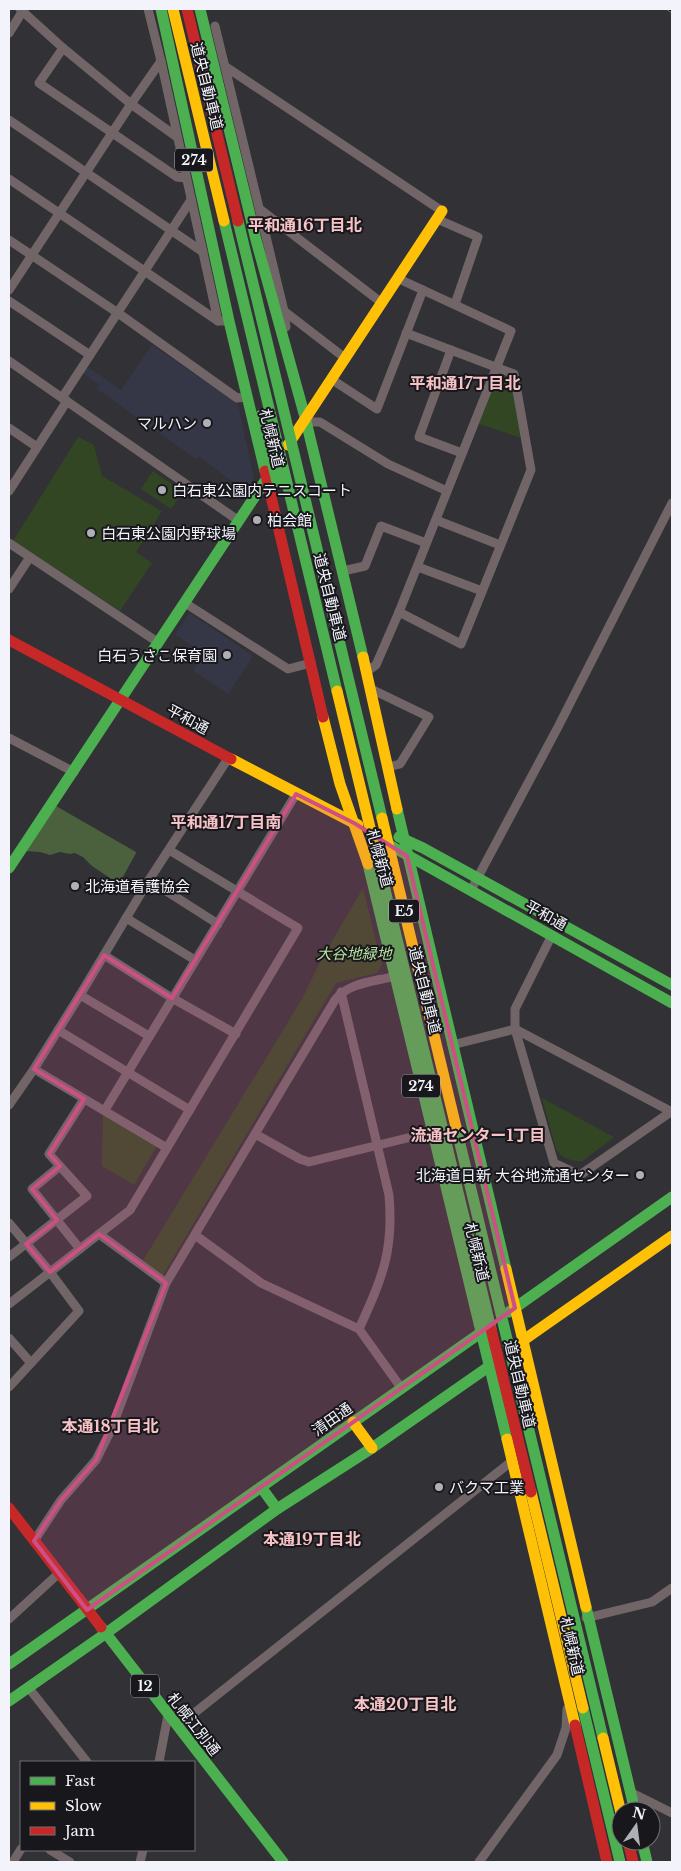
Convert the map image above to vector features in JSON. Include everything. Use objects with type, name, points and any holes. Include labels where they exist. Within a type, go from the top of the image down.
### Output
[{"type":"main road","name":"札幌新道","points":[[161,9],[224,318],[247,397],[340,784],[365,852],[607,1862]]},
{"type":"main road","name":"道央自動車道","points":[[173,9],[620,1862]]},
{"type":"main road","name":"道央自動車道","points":[[187,9],[618,1801]]},
{"type":"main road","name":"札幌新道","points":[[200,9],[234,154],[306,420],[343,572],[376,711],[402,838],[632,1801]]},
{"type":"main road","points":[[9,868],[121,701],[439,215]]},
{"type":"main road","points":[[224,221],[265,435],[340,748],[340,784]]},
{"type":"main road","points":[[253,285],[279,357],[317,503],[361,690],[376,711]]},
{"type":"main road","name":"平和通","points":[[9,640],[296,794],[354,823],[407,856],[672,1003]]},
{"type":"main road","name":"平和通","points":[[354,823],[402,838],[672,985]]},
{"type":"main road","name":"清田通","points":[[9,1664],[672,1197]]},
{"type":"main road","points":[[9,1701],[277,1509],[372,1448],[672,1236]]},
{"type":"main road","points":[[353,1422],[372,1448]]},
{"type":"main road","points":[[261,1487],[277,1509]]},
{"type":"main road","name":"札幌江別通","points":[[9,1508],[58,1574],[283,1862]]},
{"type":"street","points":[[9,33],[22,9],[63,48],[131,104],[177,137]]},
{"type":"street","points":[[148,9],[162,61],[203,252],[224,318]]},
{"type":"street","points":[[216,26],[284,311],[290,362]]},
{"type":"street","points":[[63,48],[39,83],[177,176],[186,178]]},
{"type":"street","points":[[9,290],[131,104],[162,61]]},
{"type":"street","points":[[226,67],[439,215],[478,237],[454,304]]},
{"type":"street","points":[[9,120],[203,252]]},
{"type":"street","points":[[9,179],[145,271],[224,318]]},
{"type":"street","points":[[10,487],[37,447],[90,355],[192,200]]},
{"type":"street","points":[[261,210],[382,303]]},
{"type":"street","points":[[9,240],[118,313],[237,398],[247,397]]},
{"type":"street","points":[[366,672],[376,665],[399,612],[511,332],[397,278]]},
{"type":"street","points":[[331,379],[377,409],[423,290]]},
{"type":"street","points":[[9,301],[90,355]]},
{"type":"street","points":[[284,311],[345,358]]},
{"type":"street","points":[[399,612],[461,644],[531,470],[514,374],[406,333]]},
{"type":"street","points":[[451,350],[419,437],[462,453]]},
{"type":"street","points":[[9,362],[239,521]]},
{"type":"street","points":[[306,420],[320,422],[388,464],[447,491]]},
{"type":"street","points":[[9,428],[37,447]]},
{"type":"street","points":[[471,890],[558,727],[672,503]]},
{"type":"street","points":[[436,520],[500,545]]},
{"type":"street","points":[[343,572],[365,566],[381,526],[426,544]]},
{"type":"street","points":[[9,543],[159,643]]},
{"type":"street","points":[[9,590],[30,556]]},
{"type":"street","points":[[418,567],[482,592]]},
{"type":"street","points":[[185,602],[288,669],[311,663]]},
{"type":"street","points":[[371,689],[429,717],[400,764],[388,767]]},
{"type":"street","points":[[9,738],[74,772]]},
{"type":"street","points":[[9,1105],[80,995],[148,880],[229,757]]},
{"type":"street","points":[[105,1110],[296,794]]},
{"type":"street","points":[[9,1304],[130,1210],[298,928],[169,850]]},
{"type":"street","points":[[148,880],[218,924]]},
{"type":"street","points":[[126,918],[195,960]]},
{"type":"street","points":[[452,1045],[515,1029],[672,1111],[580,1175],[554,1163],[515,1029],[515,1009],[552,936]]},
{"type":"street","points":[[104,955],[172,998],[236,1034]]},
{"type":"street","points":[[34,1541],[61,1500],[96,1460],[111,1430],[166,1283],[334,1000],[341,992],[350,987],[395,976]]},
{"type":"street","points":[[341,992],[389,1195],[390,1241],[388,1256],[379,1285],[359,1329]]},
{"type":"street","points":[[80,995],[149,1036]]},
{"type":"street","points":[[58,1030],[190,1110]]},
{"type":"street","points":[[34,1069],[167,1148]]},
{"type":"street","points":[[9,1257],[87,1196],[49,1154],[84,1099]]},
{"type":"street","points":[[255,1134],[309,1162],[432,1132]]},
{"type":"street","points":[[60,1166],[32,1189],[80,1249]]},
{"type":"street","points":[[9,1223],[50,1272],[78,1311],[9,1387]]},
{"type":"street","points":[[99,1234],[166,1283]]},
{"type":"street","points":[[195,1235],[261,1283],[359,1329],[402,1389]]},
{"type":"street","points":[[9,1338],[31,1363]]},
{"type":"street","points":[[178,1726],[512,1460]]},
{"type":"street","points":[[9,1619],[58,1574]]},
{"type":"street","points":[[552,1627],[652,1602],[672,1588]]},
{"type":"street","points":[[28,1687],[86,1761]]},
{"type":"street","points":[[479,1862],[557,1754],[566,1728],[568,1697]]},
{"type":"street","points":[[159,1761],[168,1715]]},
{"type":"street","points":[[630,1792],[672,1813]]},
{"type":"street","points":[[13,1862],[20,1851]]},
{"type":"street","points":[[52,1851],[70,1862]]},
{"type":"highlighted area","points":[[296,794],[354,823],[407,856],[515,1308],[87,1610],[34,1541],[61,1500],[96,1460],[166,1283],[99,1234],[50,1272],[26,1244],[57,1220],[32,1189],[60,1166],[49,1154],[84,1099],[34,1069],[104,955],[172,998]]},
{"type":"shaded area","points":[[152,345],[238,404],[254,479],[245,491],[198,456],[196,459],[97,389],[99,385],[81,371],[85,365],[121,390]]},
{"type":"shaded area","name":"白石うさこ保育園","points":[[191,614],[253,656],[228,694],[193,671],[204,653],[175,635],[188,615]]},
{"type":"green space","points":[[500,375],[510,378],[521,438],[479,424]]},
{"type":"green space","points":[[78,437],[94,445],[102,476],[162,511],[136,552],[152,563],[120,611],[13,541]]},
{"type":"green space","name":"白石東公園内テニスコート","points":[[153,471],[183,492],[171,509],[141,489]]},
{"type":"green space","points":[[56,806],[136,852],[119,884],[75,853],[60,852],[50,855],[25,851]]},
{"type":"green space","name":"大谷地緑地","points":[[363,888],[382,965],[377,973],[336,983],[162,1277],[142,1262],[302,999],[321,960]]},
{"type":"green space","points":[[542,1098],[614,1137],[583,1161],[575,1161],[564,1157],[556,1149]]},
{"type":"green space","points":[[103,1114],[157,1146],[134,1185],[102,1166]]},
{"type":"traffic: fast","points":[[161,9],[229,321],[265,471]]},
{"type":"traffic: fast","points":[[200,9],[256,240],[305,417],[363,657]]},
{"type":"traffic: fast","points":[[224,221],[337,691]]},
{"type":"traffic: fast","points":[[238,221],[382,818]]},
{"type":"traffic: fast","points":[[261,415],[277,482]]},
{"type":"traffic: fast","points":[[9,868],[269,475]]},
{"type":"traffic: fast","points":[[397,809],[506,1269]]},
{"type":"traffic: fast","points":[[399,837],[423,848],[672,985]]},
{"type":"traffic: fast","points":[[384,842],[672,1003]]},
{"type":"traffic: fast","points":[[375,848],[491,1329]]},
{"type":"traffic: fast","points":[[368,864],[507,1439]]},
{"type":"traffic: fast","points":[[456,1127],[603,1738]]},
{"type":"traffic: fast","points":[[509,1312],[672,1197]]},
{"type":"traffic: fast","points":[[9,1664],[486,1329]]},
{"type":"traffic: fast","points":[[9,1701],[277,1509],[372,1448],[494,1363]]},
{"type":"traffic: fast","points":[[261,1487],[277,1509]]},
{"type":"traffic: fast","points":[[586,1607],[633,1801]]},
{"type":"traffic: fast","points":[[101,1627],[283,1862]]},
{"type":"traffic: fast","points":[[583,1708],[620,1862]]},
{"type":"traffic: fast","points":[[644,1851],[647,1862]]},
{"type":"traffic: slow","points":[[173,9],[224,221]]},
{"type":"traffic: slow","points":[[288,445],[442,211]]},
{"type":"traffic: slow","points":[[363,657],[397,809]]},
{"type":"traffic: slow","points":[[337,691],[375,848]]},
{"type":"traffic: slow","points":[[323,717],[340,784],[368,864]]},
{"type":"traffic: slow","points":[[231,759],[358,825]]},
{"type":"traffic: slow","points":[[382,818],[456,1127]]},
{"type":"traffic: slow","points":[[518,1344],[672,1236]]},
{"type":"traffic: slow","points":[[506,1269],[586,1607]]},
{"type":"traffic: slow","points":[[353,1422],[372,1448]]},
{"type":"traffic: slow","points":[[507,1439],[575,1725]]},
{"type":"traffic: slow","points":[[531,1492],[583,1708]]},
{"type":"traffic: slow","points":[[603,1738],[618,1801]]},
{"type":"traffic: jam","points":[[187,9],[238,221]]},
{"type":"traffic: jam","points":[[265,471],[323,717]]},
{"type":"traffic: jam","points":[[9,640],[231,759]]},
{"type":"traffic: jam","points":[[491,1329],[531,1492]]},
{"type":"traffic: jam","points":[[9,1508],[101,1627]]},
{"type":"traffic: jam","points":[[575,1725],[607,1862]]},
{"type":"traffic: jam","points":[[630,1851],[633,1862]]},
{"type":"place","name":"マルハン","points":[[207,423]]},
{"type":"place","name":"白石東公園内テニスコート","points":[[162,490]]},
{"type":"place","name":"柏会館","points":[[257,520]]},
{"type":"place","name":"白石東公園内野球場","points":[[91,533]]},
{"type":"place","name":"白石うさこ保育園","points":[[227,655]]},
{"type":"place","name":"北海道看護協会","points":[[75,886]]},
{"type":"place","name":"北海道日新 大谷地流通センター","points":[[640,1175]]},
{"type":"place","name":"バクマ工業","points":[[439,1487]]},
{"type":"district","name":"平和通16丁目北","points":[[305,225]]},
{"type":"district","name":"平和通17丁目北","points":[[465,383]]},
{"type":"district","name":"平和通17丁目南","points":[[226,822]]},
{"type":"district","name":"流通センター1丁目","points":[[478,1135]]},
{"type":"district","name":"本通18丁目北","points":[[110,1426]]},
{"type":"district","name":"本通19丁目北","points":[[312,1539]]},
{"type":"district","name":"本通20丁目北","points":[[405,1704]]}]
